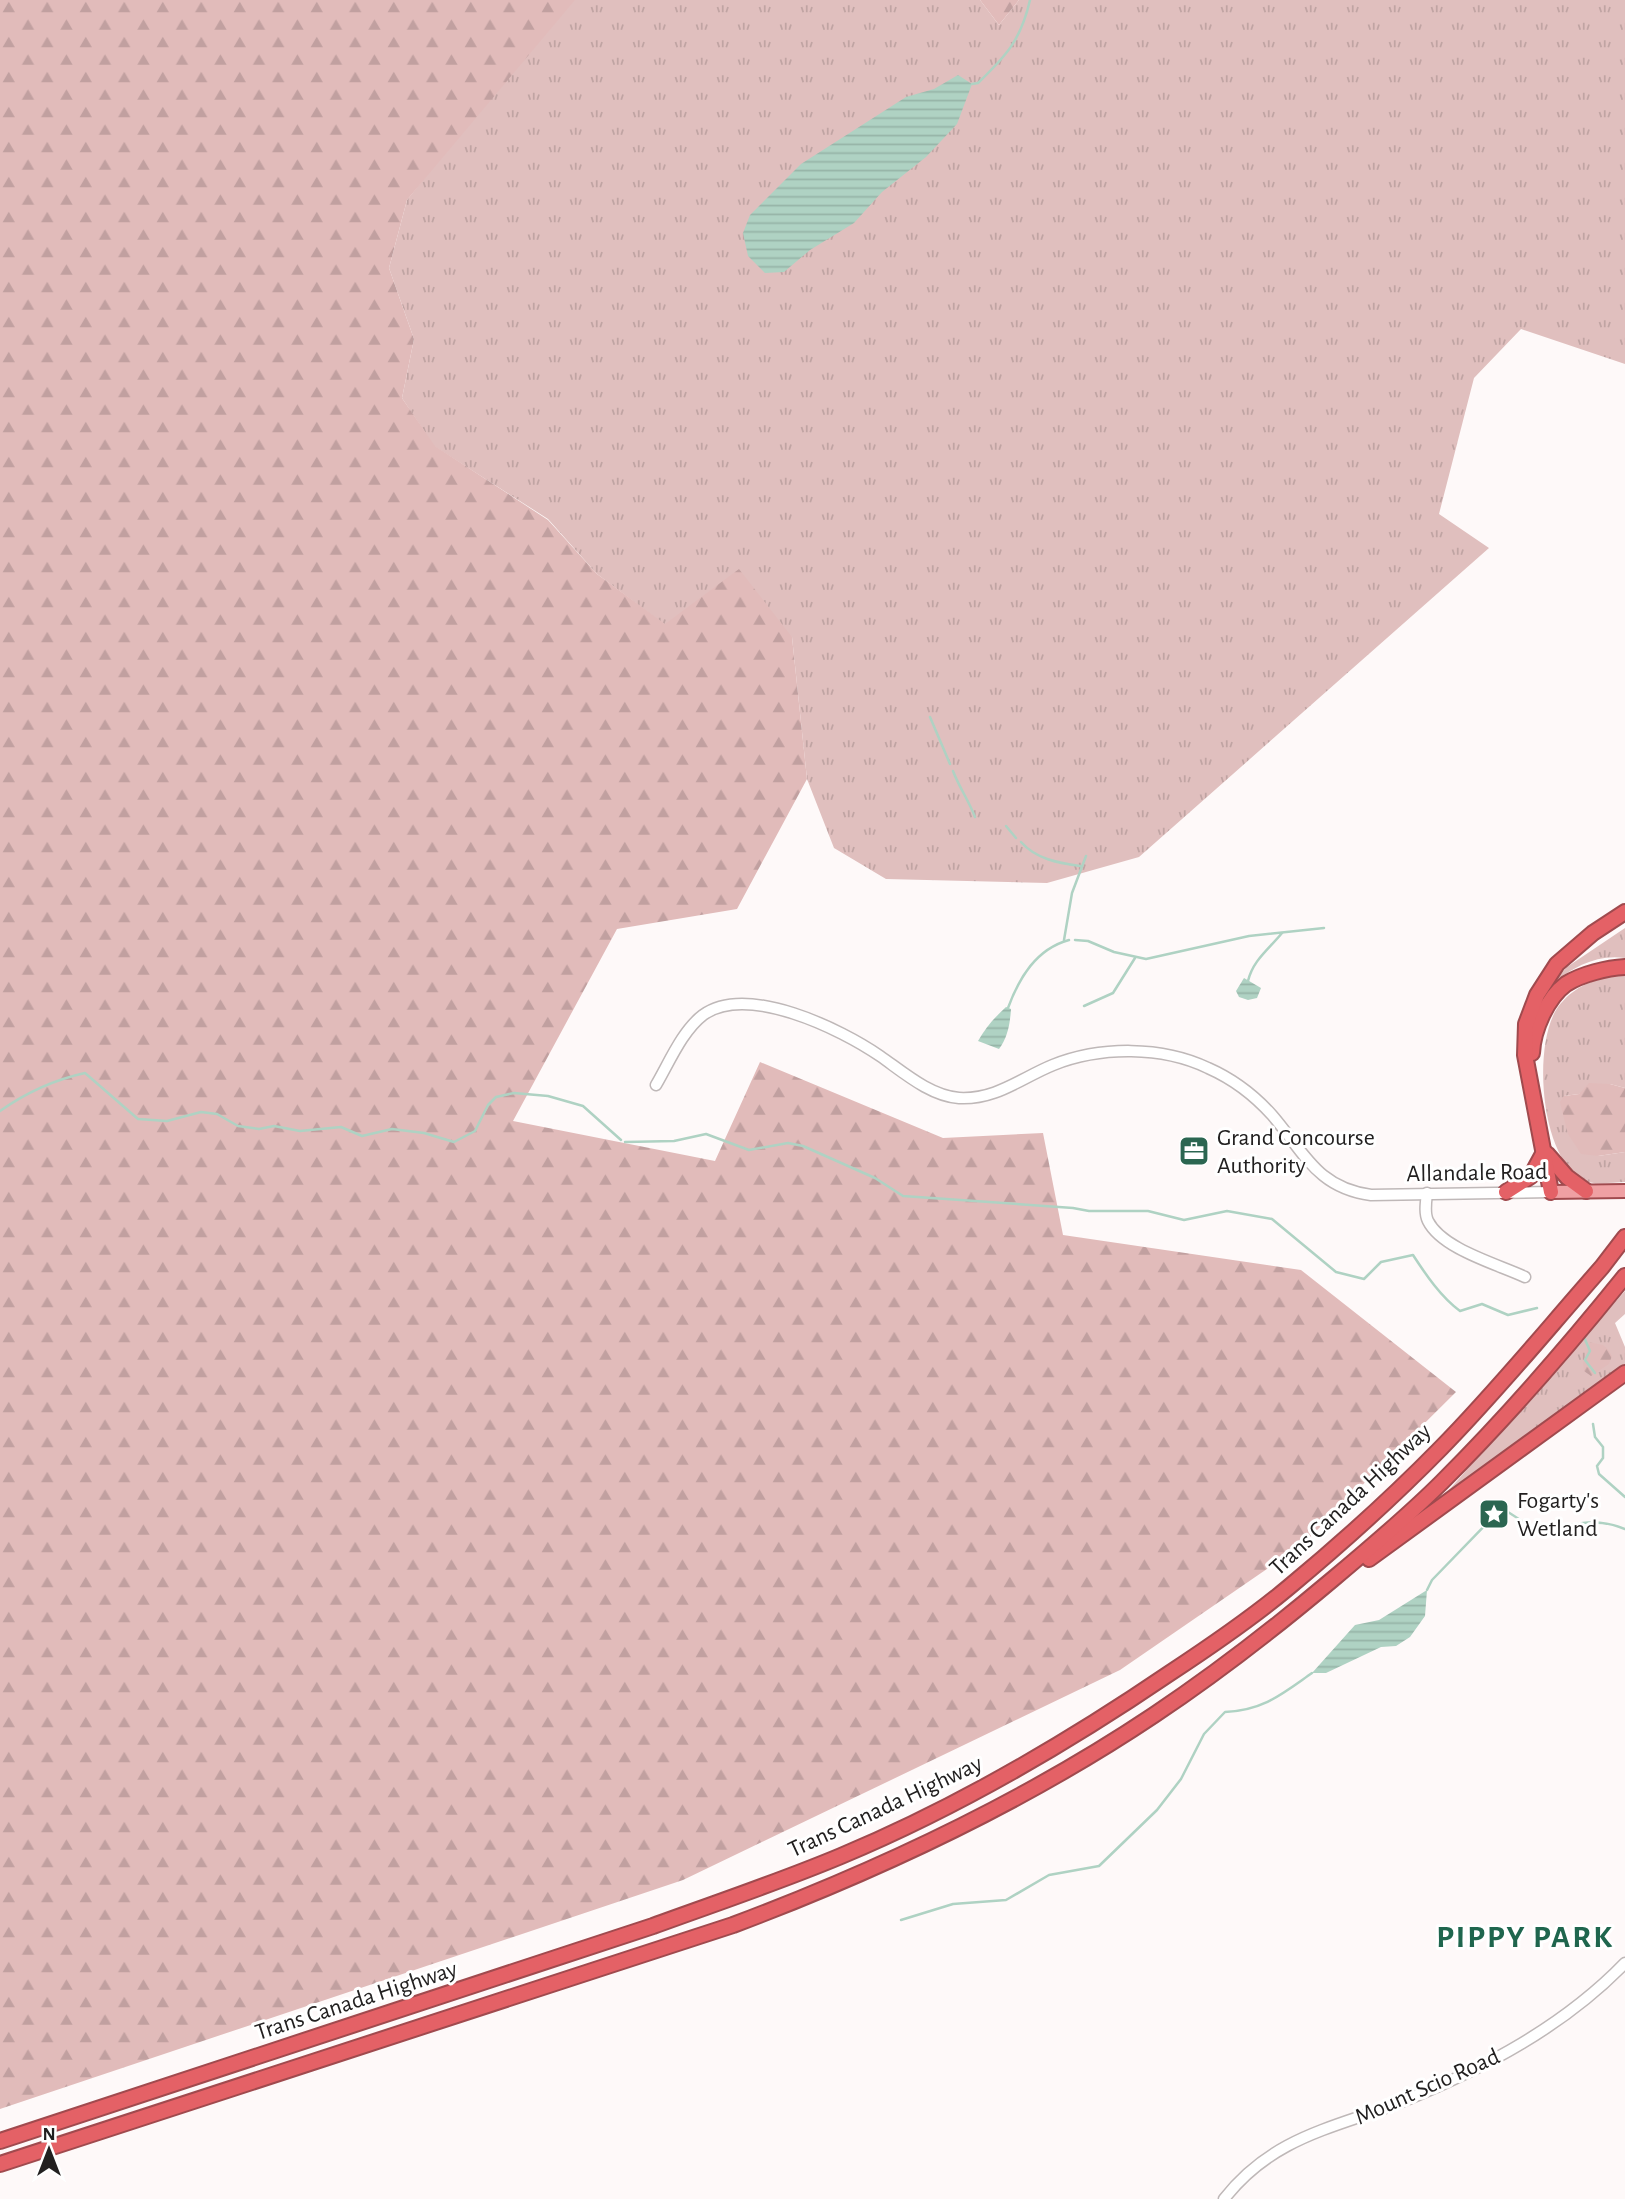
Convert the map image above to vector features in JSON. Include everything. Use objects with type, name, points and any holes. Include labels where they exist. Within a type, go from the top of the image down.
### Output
[{"type":"highway","points":[[1551,1192],[1525,1055],[1526,1024],[1537,995],[1557,964],[1593,933],[1625,912]]},
{"type":"highway","points":[[1531,1086],[1533,1041],[1547,1006],[1566,985],[1611,968],[1625,967]]},
{"type":"highway","points":[[1544,1150],[1567,1177],[1586,1191]]},
{"type":"highway","points":[[1507,1192],[1531,1177],[1544,1150]]},
{"type":"highway","name":"Trans Canada Highway","points":[[0,2141],[653,1926],[736,1896],[842,1855],[942,1808],[1036,1758],[1121,1707],[1207,1649],[1288,1589],[1371,1516],[1443,1447],[1602,1267],[1625,1237]]},
{"type":"highway","name":"Trans Canada Highway","points":[[0,2164],[669,1947],[817,1893],[985,1813],[1153,1716],[1279,1625],[1440,1484],[1507,1415],[1625,1276]]},
{"type":"highway","points":[[1279,1625],[1625,1373]]},
{"type":"main road","name":"Allandale Road","points":[[1551,1192],[1621,1191]]},
{"type":"street","name":"Allandale Road","points":[[656,1085],[694,1023],[705,1013],[743,1002],[766,1006],[830,1027],[851,1037],[928,1088],[958,1098],[997,1093],[1051,1066],[1075,1058],[1109,1052],[1166,1054],[1209,1068],[1230,1079],[1254,1097],[1306,1160],[1338,1186],[1371,1195],[1551,1192]]},
{"type":"street","points":[[1427,1193],[1426,1214],[1429,1222],[1450,1244],[1525,1277]]},
{"type":"street","name":"Mount Scio Road","points":[[1224,2199],[1236,2184],[1286,2145],[1428,2091],[1543,2031],[1586,2000],[1625,1963]]},
{"type":"green space","points":[[0,0],[575,0],[407,200],[389,268],[414,339],[402,398],[435,446],[548,520],[597,574],[665,624],[739,569],[792,637],[807,779],[737,909],[617,929],[513,1121],[715,1161],[760,1062],[943,1138],[1043,1133],[1063,1235],[1301,1270],[1456,1392],[1302,1545],[1120,1670],[683,1880],[0,2109]]},
{"type":"green space","points":[[566,0],[980,0],[999,25],[1019,0],[1625,0],[1625,364],[1521,329],[1474,378],[1439,514],[1489,548],[1139,857],[1047,883],[886,879],[834,848],[807,779],[792,637],[665,625],[597,574],[548,519],[434,446],[402,398],[414,339],[389,268],[407,200]]},
{"type":"green space","points":[[980,0],[1019,0],[999,25]]},
{"type":"green space","points":[[1625,928],[1625,958],[1605,958],[1586,963],[1553,983],[1567,967]]},
{"type":"green space","points":[[1612,976],[1625,976],[1625,1088],[1610,1084],[1564,1096],[1598,1156],[1625,1152],[1625,1182],[1592,1183],[1583,1180],[1569,1168],[1557,1149],[1549,1125],[1545,1099],[1545,1047],[1550,1024],[1563,1000],[1582,986]]},
{"type":"green space","points":[[1589,1083],[1625,1088],[1625,1152],[1598,1156],[1581,1154],[1568,1134],[1560,1102],[1564,1096],[1579,1094]]},
{"type":"green space","points":[[1625,1291],[1625,1314],[1615,1323],[1625,1347],[1625,1365],[1450,1493],[1449,1490]]},
{"type":"green space","points":[[1590,1342],[1605,1346],[1612,1356],[1609,1364],[1591,1376],[1584,1371],[1583,1363]]},
{"type":"shaded area","points":[[958,75],[972,84],[957,124],[926,157],[882,192],[854,223],[810,250],[784,272],[765,273],[748,256],[743,233],[750,215],[801,164],[906,97],[934,89]]},
{"type":"shaded area","points":[[1244,978],[1261,988],[1257,998],[1248,1000],[1239,997],[1236,991]]},
{"type":"shaded area","points":[[1006,1007],[1011,1009],[1009,1025],[999,1049],[978,1041],[991,1023]]},
{"type":"shaded area","points":[[1427,1590],[1425,1616],[1410,1637],[1396,1646],[1381,1647],[1326,1673],[1312,1673],[1355,1625],[1379,1620]]},
{"type":"waterway","points":[[972,84],[978,83],[1011,46],[1022,26],[1030,0]]},
{"type":"waterway","points":[[930,717],[950,764]]},
{"type":"waterway","points":[[953,771],[975,817]]},
{"type":"waterway","points":[[1006,826],[1016,838]]},
{"type":"waterway","points":[[1021,842],[1040,856],[1080,866]]},
{"type":"waterway","points":[[1064,940],[1072,893],[1086,856]]},
{"type":"waterway","points":[[1075,940],[1088,941],[1114,952],[1146,959],[1249,936],[1324,928]]},
{"type":"waterway","points":[[1248,981],[1258,961],[1282,933]]},
{"type":"waterway","points":[[1008,1008],[1030,966],[1047,950],[1069,940]]},
{"type":"waterway","points":[[1084,1006],[1113,993],[1135,958]]},
{"type":"waterway","points":[[0,1111],[41,1088],[85,1073],[138,1119],[167,1121],[201,1112],[217,1114],[238,1126],[259,1129],[274,1126],[300,1131],[341,1127],[362,1136],[392,1129],[424,1133],[454,1142],[475,1131],[488,1105],[496,1097],[514,1093],[548,1096],[583,1106],[621,1140]]},
{"type":"waterway","points":[[625,1142],[674,1141],[706,1134],[749,1150],[788,1143],[803,1146],[875,1178],[903,1196],[1089,1211],[1148,1211],[1184,1220],[1227,1211],[1272,1219],[1336,1272],[1364,1279],[1381,1262],[1413,1255],[1440,1292],[1460,1311],[1482,1304],[1508,1315],[1537,1308]]},
{"type":"waterway","points":[[1584,1337],[1590,1351],[1585,1360],[1595,1373]]},
{"type":"waterway","points":[[1593,1424],[1595,1437],[1603,1447],[1603,1458],[1597,1466],[1599,1474],[1625,1497]]},
{"type":"waterway","points":[[1427,1590],[1432,1580],[1494,1516],[1508,1512],[1539,1532],[1593,1522],[1625,1529]]},
{"type":"waterway","points":[[901,1920],[953,1904],[1006,1900],[1049,1875],[1099,1866],[1157,1810],[1181,1779],[1204,1734],[1225,1712],[1262,1704],[1312,1673]]},
{"type":"place","name":"Grand Concourse Authority","points":[[1194,1151]]},
{"type":"place","name":"Fogarty's Wetland","points":[[1494,1514]]},
{"type":"district","name":"PIPPY PARK","points":[[1525,1936]]}]
